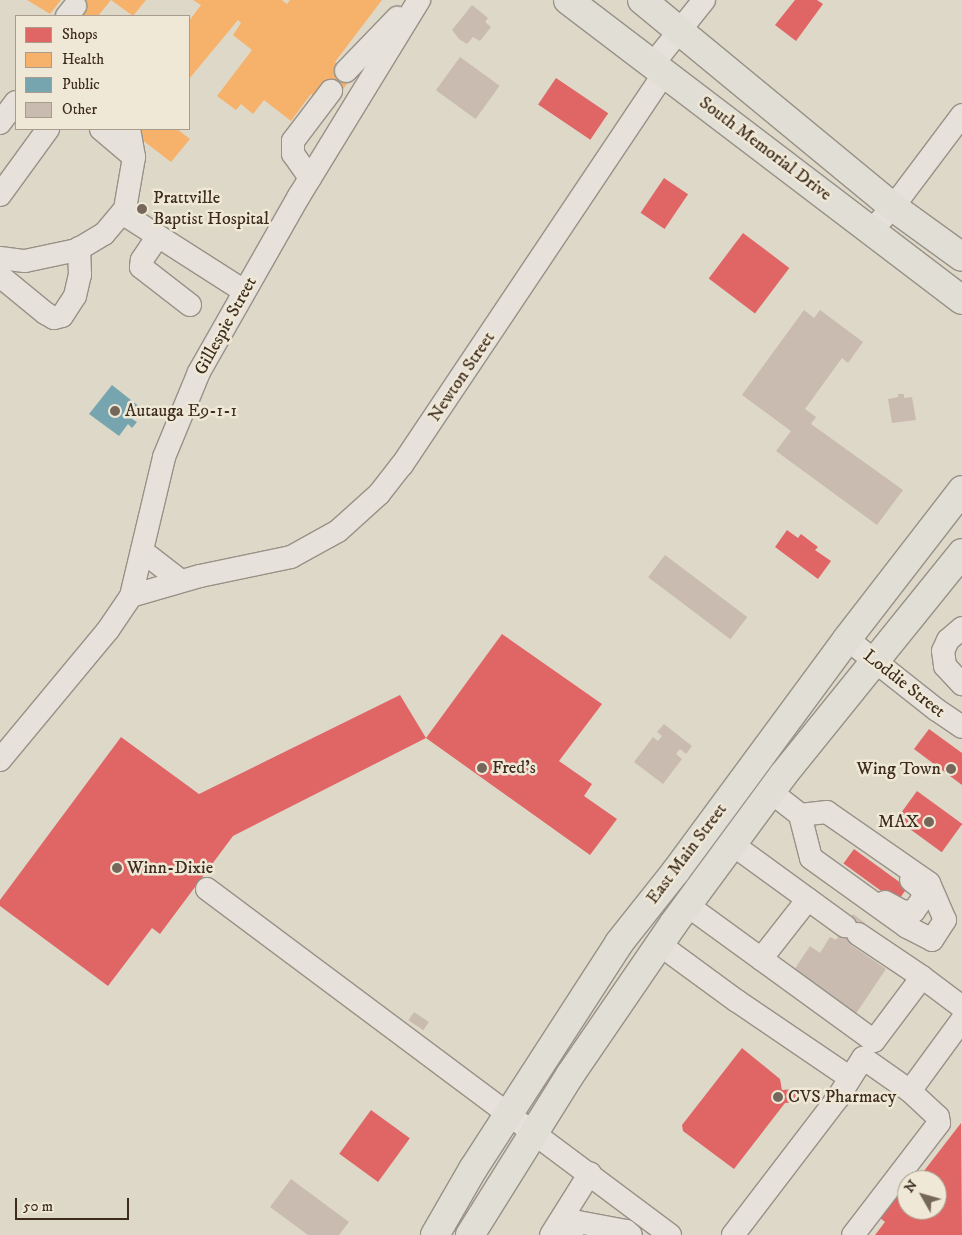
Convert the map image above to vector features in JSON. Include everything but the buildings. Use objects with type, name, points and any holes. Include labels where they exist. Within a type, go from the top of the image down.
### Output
[{"type":"main road","name":"South Memorial Drive","points":[[568,0],[953,293]]},
{"type":"main road","name":"South Memorial Drive","points":[[642,0],[893,206],[962,257]]},
{"type":"main road","points":[[953,293],[962,318]]},
{"type":"main road","name":"East Main Street","points":[[435,1235],[508,1114],[620,943],[676,871],[847,639],[958,503]]},
{"type":"main road","name":"East Main Street","points":[[470,1235],[534,1133],[687,904],[771,792],[961,556]]},
{"type":"street","name":"Newton Street","points":[[131,596],[181,580],[291,557],[338,530],[379,494],[408,457],[658,69],[679,29],[704,0]]},
{"type":"street","points":[[346,71],[401,14],[415,6]]},
{"type":"street","name":"Gillespie Street","points":[[0,759],[108,630],[131,596],[164,457],[176,423],[208,356],[310,178],[415,6]]},
{"type":"street","points":[[310,178],[293,154],[293,141],[331,91]]},
{"type":"street","points":[[0,123],[15,103]]},
{"type":"street","points":[[872,230],[893,206],[962,115]]},
{"type":"street","points":[[0,196],[47,130]]},
{"type":"street","points":[[102,130],[134,157]]},
{"type":"street","points":[[0,262],[25,261],[79,248],[104,234],[125,209],[134,157],[129,130]]},
{"type":"street","points":[[122,213],[244,291]]},
{"type":"street","points":[[158,236],[142,260],[142,267],[144,271],[190,305]]},
{"type":"street","points":[[0,262],[45,313],[54,318],[62,316],[75,296],[78,282],[79,248]]},
{"type":"street","points":[[142,551],[181,580]]},
{"type":"street","points":[[962,628],[948,640],[943,652],[945,666],[962,684]]},
{"type":"street","name":"Loddie Street","points":[[847,639],[962,727]]},
{"type":"street","points":[[771,792],[800,815],[811,858],[907,926],[932,940],[945,920],[929,883],[827,812],[800,815]]},
{"type":"street","points":[[847,885],[870,890],[886,903],[904,912],[914,912],[924,898],[922,889],[865,847],[853,830]]},
{"type":"street","points":[[732,844],[962,1007]]},
{"type":"street","points":[[207,889],[590,1173],[670,1235]]},
{"type":"street","points":[[761,959],[808,899]]},
{"type":"street","points":[[687,904],[761,959],[868,1049],[938,1117],[939,1123],[853,1235]]},
{"type":"street","points":[[659,944],[849,1077]]},
{"type":"street","points":[[733,1235],[837,1099],[868,1049],[922,977]]},
{"type":"street","points":[[910,1091],[962,1020]]},
{"type":"street","points":[[551,1235],[590,1173]]},
{"type":"street","points":[[570,1235],[578,1222],[626,1231],[631,1235]]},
{"type":"place","name":"Prattville Baptist Hospital","points":[[142,209]]},
{"type":"place","name":"Autauga E9-1-1","points":[[115,411]]},
{"type":"place","name":"Fred's","points":[[482,768]]},
{"type":"place","name":"Wing Town","points":[[951,769]]},
{"type":"place","name":"MAX","points":[[929,822]]},
{"type":"place","name":"Winn-Dixie","points":[[117,868]]},
{"type":"place","name":"CVS Pharmacy","points":[[778,1097]]}]
